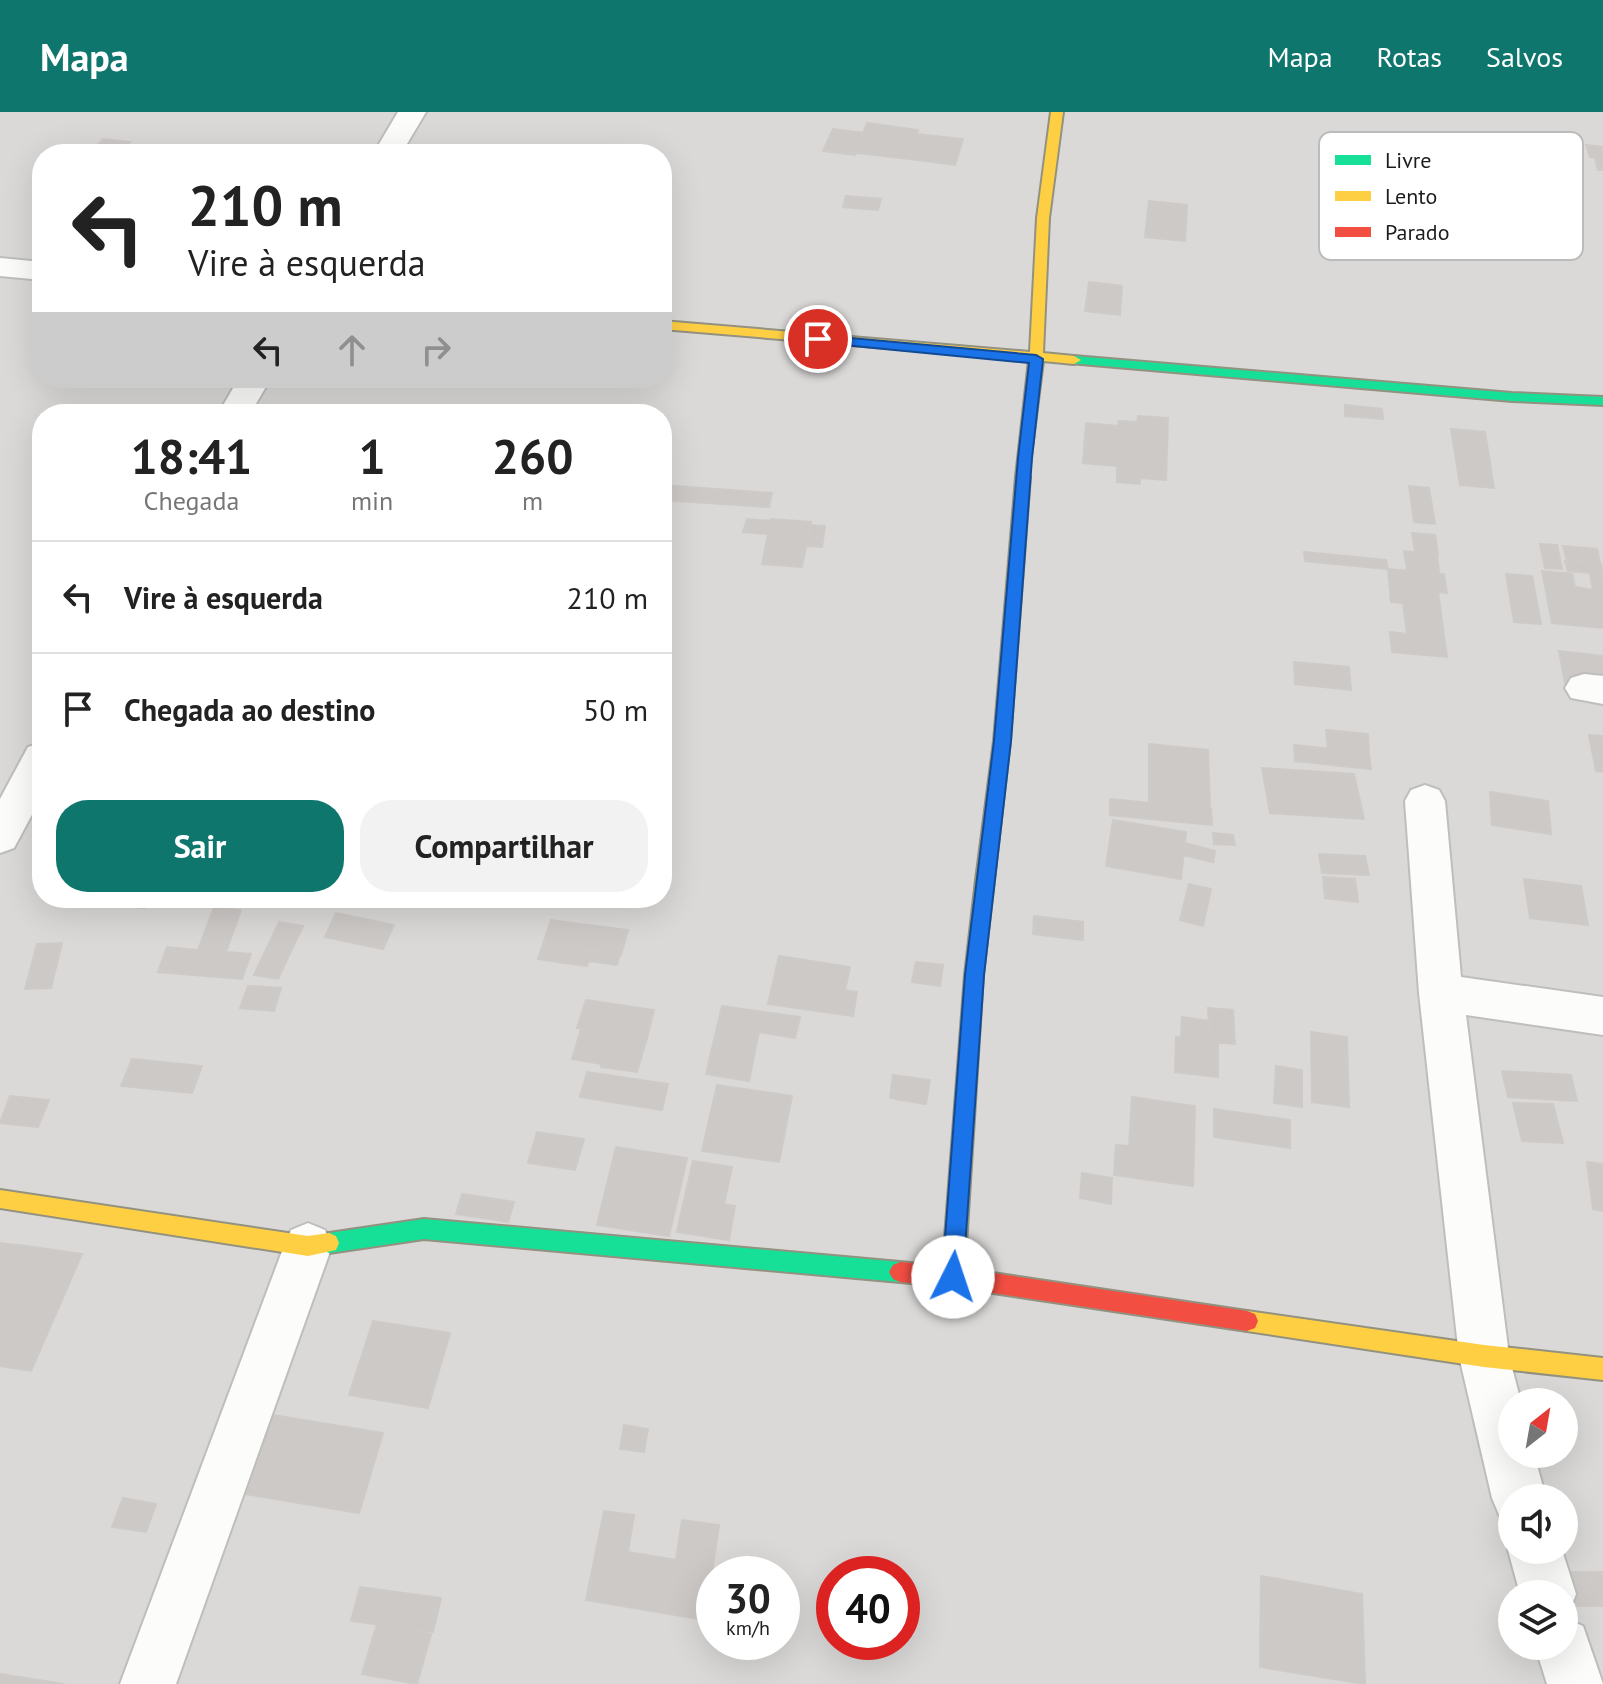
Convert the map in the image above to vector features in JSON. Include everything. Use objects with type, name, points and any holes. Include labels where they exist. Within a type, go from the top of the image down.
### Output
[{"type":"street","points":[[393,144],[412,112]]},
{"type":"street","points":[[953,1277],[974,975],[1002,741],[1036,359],[1043,218],[1057,112]]},
{"type":"street","points":[[0,267],[32,270]]},
{"type":"street","points":[[672,326],[1036,359],[1512,397],[1603,401]]},
{"type":"street","points":[[0,837],[32,777]]},
{"type":"street","points":[[1425,801],[1441,993],[1484,1356],[1516,1484]]},
{"type":"street","points":[[1441,993],[1603,1016]]},
{"type":"street","points":[[0,1199],[308,1246],[424,1229],[953,1277],[1484,1356],[1603,1369]]},
{"type":"street","points":[[148,1684],[308,1246]]},
{"type":"street","points":[[1567,1660],[1575,1684]]},
{"type":"shaded area","points":[[0,112],[1603,112],[1603,1684],[0,1684]]},
{"type":"building","points":[[867,123],[918,130],[909,159],[856,153]]},
{"type":"building","points":[[833,129],[864,133],[855,155],[823,151]]},
{"type":"building","points":[[917,134],[963,139],[955,165],[909,159]]},
{"type":"building","points":[[103,139],[130,142],[128,144],[99,144]]},
{"type":"building","points":[[1586,145],[1603,147],[1603,170],[1598,170],[1595,158],[1590,157]]},
{"type":"building","points":[[846,196],[881,199],[878,210],[843,207]]},
{"type":"building","points":[[1149,201],[1187,205],[1185,241],[1145,237]]},
{"type":"building","points":[[1089,282],[1122,286],[1120,315],[1085,311]]},
{"type":"building","points":[[1345,405],[1382,409],[1383,419],[1345,416]]},
{"type":"building","points":[[1138,416],[1168,418],[1166,480],[1140,478],[1140,484],[1117,482],[1117,466],[1083,463],[1086,423],[1118,426],[1119,421],[1137,422]]},
{"type":"building","points":[[1451,429],[1485,432],[1494,488],[1460,485]]},
{"type":"building","points":[[672,486],[772,493],[769,507],[672,501]]},
{"type":"building","points":[[1409,486],[1429,488],[1435,524],[1414,522]]},
{"type":"building","points":[[747,519],[771,521],[768,534],[743,532]]},
{"type":"building","points":[[771,519],[811,522],[802,567],[762,564]]},
{"type":"building","points":[[809,525],[825,526],[822,547],[806,546]]},
{"type":"building","points":[[1412,533],[1435,535],[1438,555],[1415,552]]},
{"type":"building","points":[[1540,544],[1557,545],[1562,569],[1545,568]]},
{"type":"building","points":[[1563,546],[1597,549],[1600,563],[1567,560]]},
{"type":"building","points":[[1404,551],[1437,555],[1439,572],[1407,570]]},
{"type":"building","points":[[1304,552],[1386,560],[1388,569],[1305,561]]},
{"type":"building","points":[[1565,561],[1601,564],[1603,574],[1568,571]]},
{"type":"building","points":[[1388,569],[1444,574],[1447,593],[1438,592],[1447,657],[1392,652],[1390,632],[1407,634],[1403,603],[1391,602]]},
{"type":"building","points":[[1542,571],[1572,574],[1575,587],[1593,590],[1590,574],[1603,576],[1603,628],[1552,623]]},
{"type":"building","points":[[1506,574],[1532,576],[1541,624],[1514,622]]},
{"type":"building","points":[[1559,651],[1603,656],[1603,686],[1565,683]]},
{"type":"building","points":[[1294,662],[1349,667],[1351,690],[1295,684]]},
{"type":"building","points":[[1326,730],[1368,734],[1369,753],[1328,749]]},
{"type":"building","points":[[1589,735],[1603,736],[1603,772],[1596,771]]},
{"type":"building","points":[[1149,744],[1208,750],[1210,809],[1149,803]]},
{"type":"building","points":[[1294,745],[1369,753],[1371,769],[1295,761]]},
{"type":"building","points":[[1262,768],[1354,774],[1364,819],[1270,813]]},
{"type":"building","points":[[1490,792],[1548,801],[1551,834],[1492,825]]},
{"type":"building","points":[[1110,799],[1211,809],[1212,825],[1110,815]]},
{"type":"building","points":[[1113,820],[1186,832],[1181,879],[1106,866]]},
{"type":"building","points":[[1213,833],[1233,835],[1235,845],[1214,844]]},
{"type":"building","points":[[1185,843],[1215,851],[1213,862],[1183,855]]},
{"type":"building","points":[[1319,854],[1365,856],[1369,875],[1322,873]]},
{"type":"building","points":[[1323,877],[1355,879],[1358,902],[1325,898]]},
{"type":"building","points":[[1524,879],[1581,886],[1588,925],[1530,918]]},
{"type":"building","points":[[1189,884],[1211,889],[1203,926],[1180,920]]},
{"type":"building","points":[[214,908],[241,910],[226,952],[251,954],[242,979],[158,972],[167,947],[198,950]]},
{"type":"building","points":[[336,913],[394,925],[383,949],[325,937]]},
{"type":"building","points":[[1034,916],[1083,922],[1083,940],[1033,934]]},
{"type":"building","points":[[551,920],[628,930],[621,955],[543,944]]},
{"type":"building","points":[[279,922],[303,926],[278,979],[254,975]]},
{"type":"building","points":[[62,943],[51,988],[25,989],[37,944]]},
{"type":"building","points":[[543,944],[569,948],[564,963],[538,959]]},
{"type":"building","points":[[569,948],[591,951],[587,966],[564,963]]},
{"type":"building","points":[[591,951],[620,955],[617,965],[588,961]]},
{"type":"building","points":[[779,956],[850,967],[845,990],[857,992],[853,1016],[768,1004]]},
{"type":"building","points":[[916,962],[943,965],[940,986],[912,982]]},
{"type":"building","points":[[248,986],[281,988],[274,1011],[240,1008]]},
{"type":"building","points":[[586,1000],[654,1010],[647,1038],[577,1028]]},
{"type":"building","points":[[722,1006],[800,1017],[795,1038],[759,1032],[749,1081],[706,1074]]},
{"type":"building","points":[[1208,1008],[1233,1010],[1235,1044],[1210,1041]]},
{"type":"building","points":[[1182,1017],[1210,1021],[1210,1041],[1181,1037]]},
{"type":"building","points":[[581,1029],[610,1033],[602,1064],[572,1059]]},
{"type":"building","points":[[1311,1032],[1347,1037],[1349,1107],[1312,1102]]},
{"type":"building","points":[[610,1033],[647,1038],[637,1072],[601,1067]]},
{"type":"building","points":[[1176,1037],[1218,1042],[1218,1077],[1175,1072]]},
{"type":"building","points":[[132,1059],[202,1066],[192,1093],[121,1086]]},
{"type":"building","points":[[1276,1066],[1302,1070],[1302,1107],[1274,1103]]},
{"type":"building","points":[[1502,1071],[1571,1075],[1577,1101],[1508,1097]]},
{"type":"building","points":[[587,1072],[668,1084],[662,1110],[580,1097]]},
{"type":"building","points":[[893,1075],[930,1080],[926,1104],[890,1098]]},
{"type":"building","points":[[717,1085],[792,1096],[779,1162],[702,1151]]},
{"type":"building","points":[[10,1096],[49,1100],[38,1127],[0,1123]]},
{"type":"building","points":[[1132,1097],[1195,1106],[1193,1186],[1114,1175],[1116,1145],[1129,1146]]},
{"type":"building","points":[[1513,1103],[1553,1104],[1563,1143],[1522,1141]]},
{"type":"building","points":[[1214,1109],[1290,1120],[1290,1148],[1214,1137]]},
{"type":"building","points":[[537,1132],[584,1139],[575,1170],[528,1163]]},
{"type":"building","points":[[616,1147],[687,1158],[669,1236],[597,1225]]},
{"type":"building","points":[[693,1161],[732,1167],[724,1204],[735,1206],[729,1240],[677,1232]]},
{"type":"building","points":[[1587,1162],[1603,1164],[1603,1211],[1593,1209]]},
{"type":"building","points":[[1082,1173],[1112,1178],[1111,1204],[1080,1198]]},
{"type":"building","points":[[462,1194],[514,1202],[508,1222],[456,1214]]},
{"type":"building","points":[[0,1243],[27,1246],[0,1308]]},
{"type":"building","points":[[27,1246],[82,1254],[31,1371],[0,1366],[0,1308]]},
{"type":"building","points":[[373,1321],[450,1333],[428,1408],[349,1395]]},
{"type":"building","points":[[273,1415],[383,1433],[359,1513],[245,1494]]},
{"type":"building","points":[[624,1425],[648,1429],[644,1452],[620,1449]]},
{"type":"building","points":[[123,1498],[156,1504],[146,1532],[112,1527]]},
{"type":"building","points":[[604,1511],[634,1515],[628,1552],[676,1560],[682,1520],[719,1525],[714,1556],[696,1556],[696,1618],[586,1600]]},
{"type":"building","points":[[1566,1572],[1603,1572],[1603,1606],[1578,1606],[1578,1580],[1568,1580]]},
{"type":"building","points":[[1261,1576],[1362,1594],[1365,1684],[1260,1667]]},
{"type":"building","points":[[360,1587],[441,1598],[433,1632],[351,1621]]},
{"type":"building","points":[[377,1624],[431,1634],[417,1684],[362,1674]]},
{"type":"building","points":[[0,1674],[64,1684],[0,1684]]},
{"type":"traffic: fast","points":[[1074,360],[1512,397],[1603,401]]},
{"type":"traffic: fast","points":[[953,1277],[974,975],[985,880]]},
{"type":"traffic: fast","points":[[329,1243],[424,1229],[900,1272]]},
{"type":"traffic: slow","points":[[1023,477],[1036,359],[1043,218],[1057,112]]},
{"type":"traffic: slow","points":[[672,326],[1074,360]]},
{"type":"traffic: slow","points":[[0,1199],[308,1246],[329,1243]]},
{"type":"traffic: slow","points":[[1247,1321],[1484,1356],[1603,1369]]},
{"type":"traffic: jam","points":[[985,880],[1002,741],[1023,477]]},
{"type":"traffic: jam","points":[[900,1272],[953,1277],[1247,1321]]},
{"type":"route","points":[[818,339],[1036,359],[1002,741],[974,975],[953,1277]]}]
